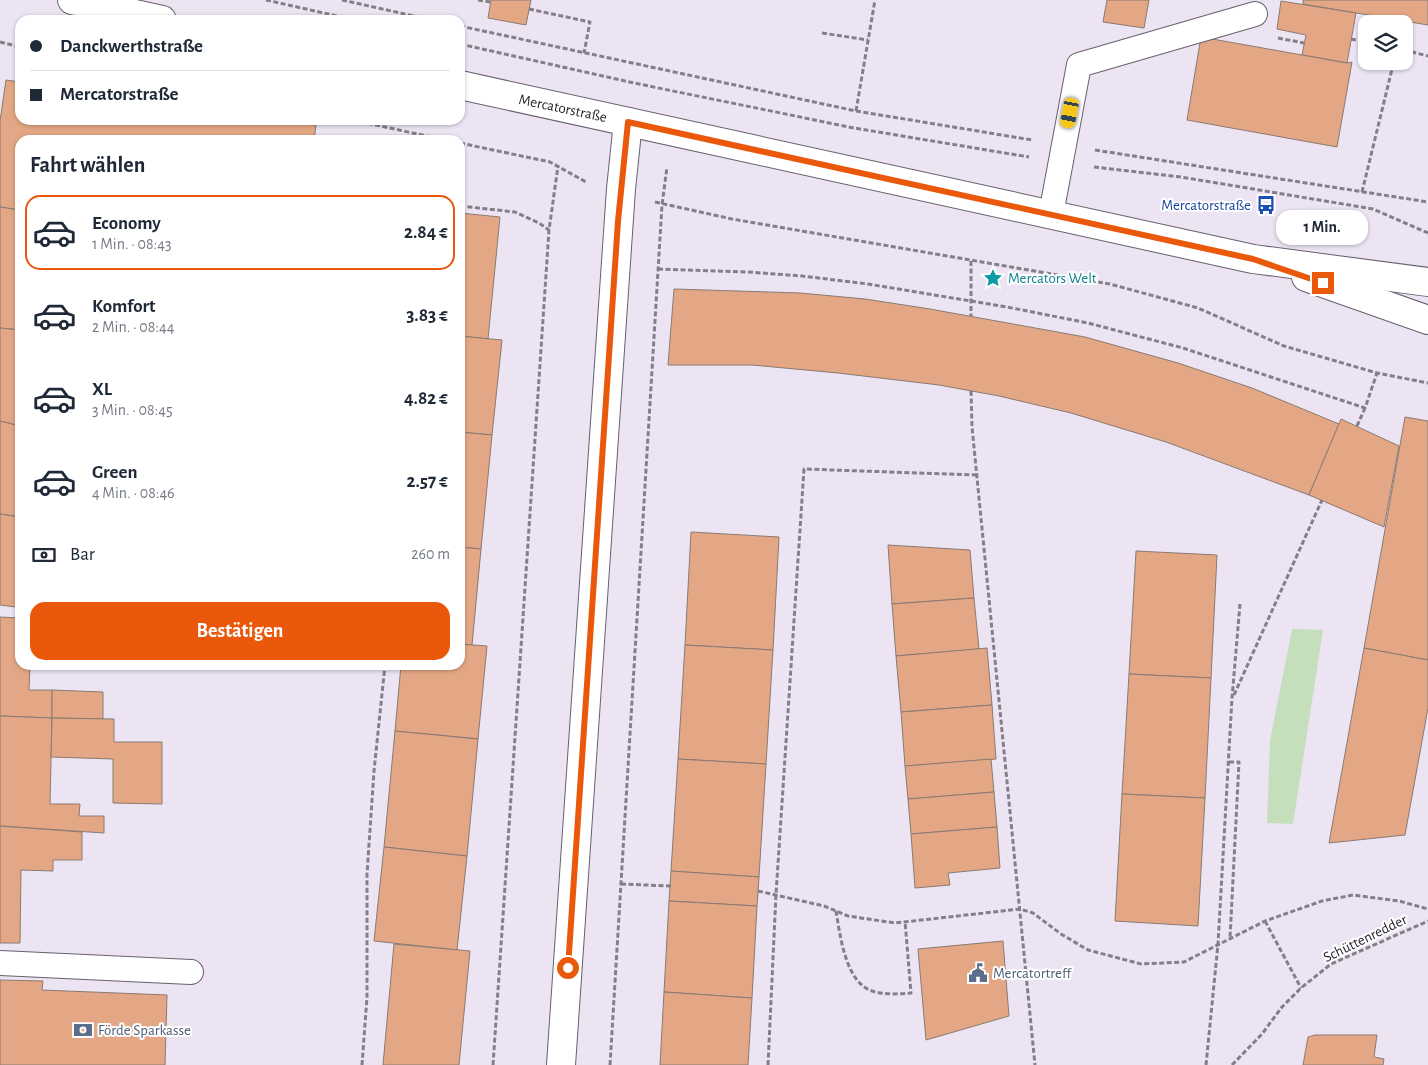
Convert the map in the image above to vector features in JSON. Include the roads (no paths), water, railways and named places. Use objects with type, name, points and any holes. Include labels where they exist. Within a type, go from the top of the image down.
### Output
[{"type":"main road","points":[[72,0],[140,15]]},
{"type":"main road","name":"Mercatorstraße","points":[[465,86],[1253,259],[1428,282]]},
{"type":"main road","points":[[561,1065],[621,189],[628,122]]},
{"type":"main road","name":"Mercatorstraße","points":[[1253,259],[1428,320]]},
{"type":"lane","points":[[1050,214],[1079,65],[1255,14]]},
{"type":"lane","points":[[0,963],[191,972]]},
{"type":"place","name":"Mercatorstraße","points":[[1266,205]]},
{"type":"place","name":"Mercators Welt","points":[[993,278]]},
{"type":"place","name":"Mercatortreff","points":[[978,973]]},
{"type":"place","name":"Förde Sparkasse","points":[[83,1030]]}]
